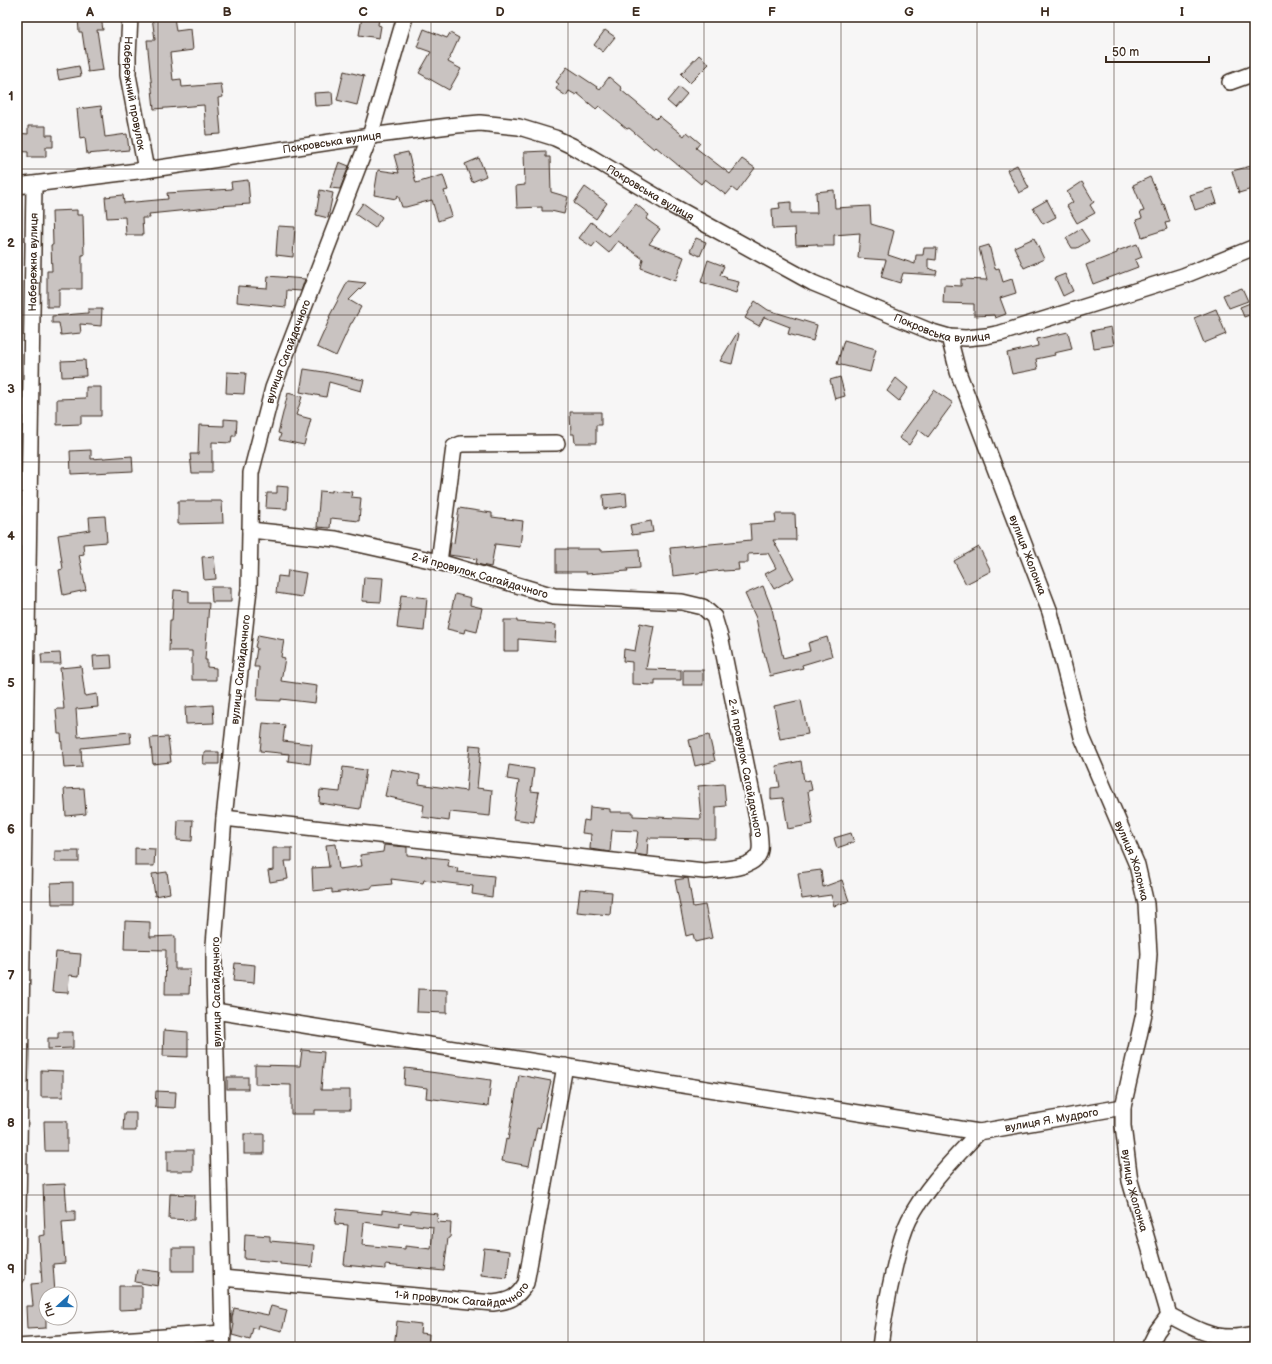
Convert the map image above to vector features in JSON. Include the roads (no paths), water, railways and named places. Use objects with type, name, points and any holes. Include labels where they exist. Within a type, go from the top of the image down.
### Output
[{"type":"street","name":"Набережний провулок","points":[[130,17],[128,75],[146,170]]},
{"type":"street","name":"вулиця Сагайдачного","points":[[223,1340],[214,945],[224,818],[249,589],[251,473],[273,388],[370,136],[405,17]]},
{"type":"street","points":[[1230,82],[1255,73]]},
{"type":"street","name":"Покровська вулиця","points":[[17,186],[146,170],[438,127],[480,123],[520,127],[537,131],[572,146],[669,204],[813,283],[932,332],[966,338],[986,336],[1017,328],[1183,276],[1255,247]]},
{"type":"street","name":"Набережна вулиця","points":[[17,1276],[34,184]]},
{"type":"street","name":"вулиця Жолонка","points":[[949,336],[958,372],[1050,612],[1082,737],[1137,865],[1146,904],[1149,954],[1145,1009],[1123,1107],[1123,1126],[1130,1181],[1169,1315]]},
{"type":"street","points":[[439,562],[454,447],[460,444],[557,443]]},
{"type":"street","name":"2-й провулок Сагайдачного","points":[[224,818],[704,871],[750,864],[757,858],[760,850],[759,828],[721,640],[714,617],[703,607],[682,602],[554,596],[439,562],[336,539],[250,530]]},
{"type":"street","name":"вулиця Я. Мудрого","points":[[215,1011],[979,1132],[1123,1107]]},
{"type":"street","name":"1-й провулок Сагайдачного","points":[[222,1278],[493,1303],[512,1299],[520,1293],[526,1283],[565,1066]]},
{"type":"street","points":[[880,1347],[887,1298],[900,1242],[909,1219],[924,1195],[936,1180],[979,1132]]},
{"type":"street","points":[[1149,1347],[1157,1331],[1169,1315],[1194,1328],[1218,1336],[1233,1337],[1255,1334]]},
{"type":"street","points":[[17,1347],[223,1340]]}]
